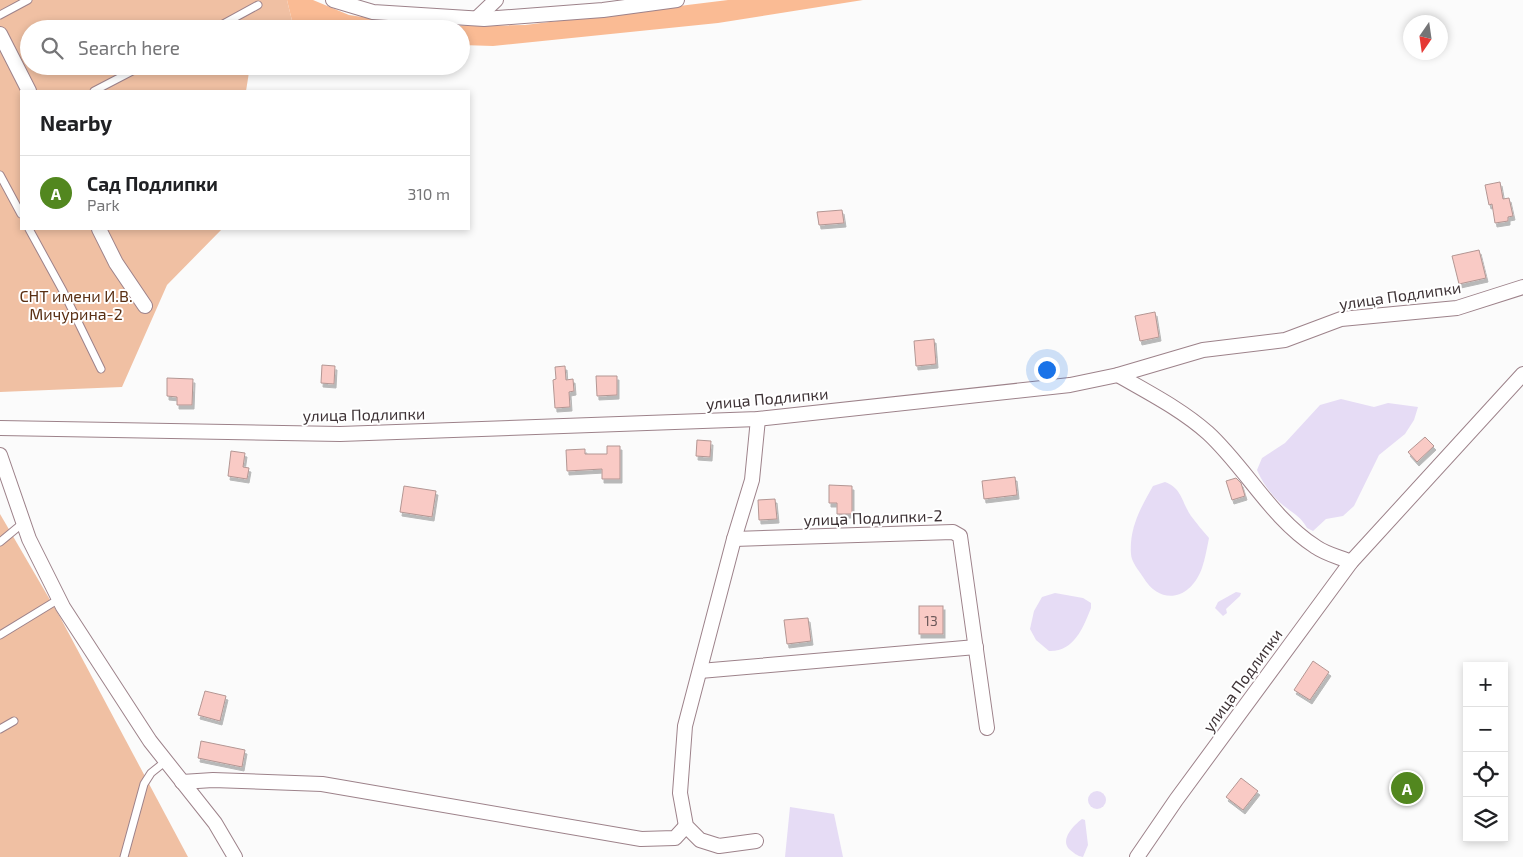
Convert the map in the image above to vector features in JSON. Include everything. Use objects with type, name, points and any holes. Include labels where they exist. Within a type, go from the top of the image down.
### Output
[{"type":"street","points":[[333,0],[373,12],[477,18],[603,10],[677,0]]},
{"type":"street","points":[[477,18],[496,0]]},
{"type":"street","points":[[0,34],[20,73]]},
{"type":"street","points":[[21,75],[28,90]]},
{"type":"street","points":[[100,230],[116,263],[146,306]]},
{"type":"street","name":"улица Подлипки","points":[[0,428],[340,434],[758,419],[1070,385],[1118,376],[1203,350],[1285,340],[1341,319],[1457,308],[1523,287]]},
{"type":"street","name":"улица Подлипки","points":[[1138,857],[1176,800],[1351,562],[1523,374]]},
{"type":"street","points":[[1118,376],[1156,396],[1208,433],[1291,527],[1316,548],[1351,562]]},
{"type":"street","points":[[756,841],[719,852],[700,840],[686,826],[680,793],[685,726],[734,539],[752,480],[758,419]]},
{"type":"street","points":[[0,455],[28,539],[59,599],[150,741],[215,823],[235,857]]},
{"type":"street","name":"улица Подлипки-2","points":[[734,539],[953,532],[960,536],[987,728]]},
{"type":"street","points":[[700,671],[976,647]]},
{"type":"street","points":[[182,782],[213,780],[322,784],[641,839],[675,838],[686,826]]},
{"type":"lane","points":[[0,15],[28,0]]},
{"type":"lane","points":[[230,20],[258,5]]},
{"type":"lane","points":[[96,90],[125,75]]},
{"type":"lane","points":[[0,175],[20,212]]},
{"type":"lane","points":[[30,230],[101,368]]},
{"type":"lane","points":[[0,542],[23,523]]},
{"type":"lane","points":[[0,635],[59,599]]},
{"type":"lane","points":[[0,729],[14,721]]},
{"type":"lane","points":[[124,857],[144,784],[151,773],[166,761]]},
{"type":"green space","name":"СНТ имени И.В. Мичурина-2","points":[[0,0],[287,0],[292,20],[20,20],[20,75],[249,75],[246,90],[20,90],[20,230],[221,230],[167,285],[122,387],[0,392]]},
{"type":"green space","points":[[0,514],[60,617],[188,857],[0,857]]},
{"type":"shaded area","points":[[287,0],[313,0],[349,15],[382,20],[292,20]]},
{"type":"shaded area","points":[[728,0],[863,0],[718,23],[493,46],[470,45],[470,26],[525,25]]},
{"type":"shaded area","points":[[1341,399],[1374,407],[1388,403],[1418,407],[1414,420],[1405,434],[1379,455],[1354,506],[1343,516],[1326,519],[1313,531],[1307,528],[1299,518],[1276,498],[1265,485],[1257,470],[1262,458],[1285,443],[1320,405]]},
{"type":"shaded area","points":[[1165,482],[1175,488],[1191,516],[1209,538],[1203,565],[1197,579],[1191,587],[1183,592],[1167,596],[1158,593],[1150,586],[1132,560],[1131,554],[1132,535],[1140,510],[1153,486]]},
{"type":"shaded area","points":[[1236,592],[1241,593],[1240,596],[1226,609],[1227,613],[1223,616],[1215,608],[1218,602]]},
{"type":"shaded area","points":[[1055,593],[1083,598],[1091,603],[1091,608],[1081,631],[1071,643],[1065,648],[1049,651],[1036,640],[1030,629],[1034,611],[1042,597]]},
{"type":"shaded area","points":[[1097,791],[1103,794],[1106,800],[1103,806],[1097,809],[1091,806],[1088,800],[1091,794]]},
{"type":"shaded area","points":[[790,807],[834,814],[843,857],[785,857]]},
{"type":"shaded area","points":[[1082,819],[1085,820],[1088,845],[1083,857],[1069,849],[1066,841],[1069,832]]},
{"type":"building","points":[[1500,182],[1503,199],[1509,198],[1513,216],[1508,217],[1508,221],[1495,223],[1492,204],[1489,205],[1485,185]]},
{"type":"building","points":[[842,210],[844,223],[819,225],[817,212]]},
{"type":"building","points":[[1479,250],[1486,278],[1459,284],[1452,256]]},
{"type":"building","points":[[1155,312],[1159,337],[1140,341],[1135,316]]},
{"type":"building","points":[[934,339],[936,364],[916,366],[914,341]]},
{"type":"building","points":[[322,365],[335,366],[334,384],[321,383]]},
{"type":"building","points":[[565,366],[566,380],[573,379],[574,391],[569,392],[570,407],[555,408],[553,380],[556,379],[555,367]]},
{"type":"building","points":[[596,376],[617,376],[617,395],[597,396]]},
{"type":"building","points":[[167,378],[193,379],[192,405],[177,405],[177,397],[167,396]]},
{"type":"building","points":[[1425,437],[1434,446],[1417,462],[1408,452]]},
{"type":"building","points":[[697,440],[711,441],[710,457],[696,456]]},
{"type":"building","points":[[607,446],[620,446],[620,479],[602,479],[602,469],[567,471],[566,450],[585,449],[585,454],[607,454]]},
{"type":"building","points":[[231,451],[245,453],[243,467],[249,468],[247,479],[228,476]]},
{"type":"building","points":[[1015,477],[1017,495],[984,499],[982,481]]},
{"type":"building","points":[[1236,478],[1241,483],[1245,496],[1232,500],[1226,481]]},
{"type":"building","points":[[829,485],[852,486],[852,514],[837,514],[837,503],[829,503]]},
{"type":"building","points":[[404,486],[436,491],[432,517],[400,512]]},
{"type":"building","points":[[775,499],[777,519],[759,520],[758,500]]},
{"type":"building","points":[[919,606],[943,606],[943,634],[919,634]]},
{"type":"building","points":[[808,618],[811,641],[787,644],[784,620]]},
{"type":"building","points":[[1313,661],[1329,672],[1310,700],[1294,690]]},
{"type":"building","points":[[205,691],[226,696],[220,721],[198,715]]},
{"type":"building","points":[[201,741],[245,750],[242,767],[198,758]]},
{"type":"building","points":[[1241,778],[1258,791],[1243,810],[1226,797]]},
{"type":"place","name":"Сад Подлипки","points":[[1407,788]]}]
